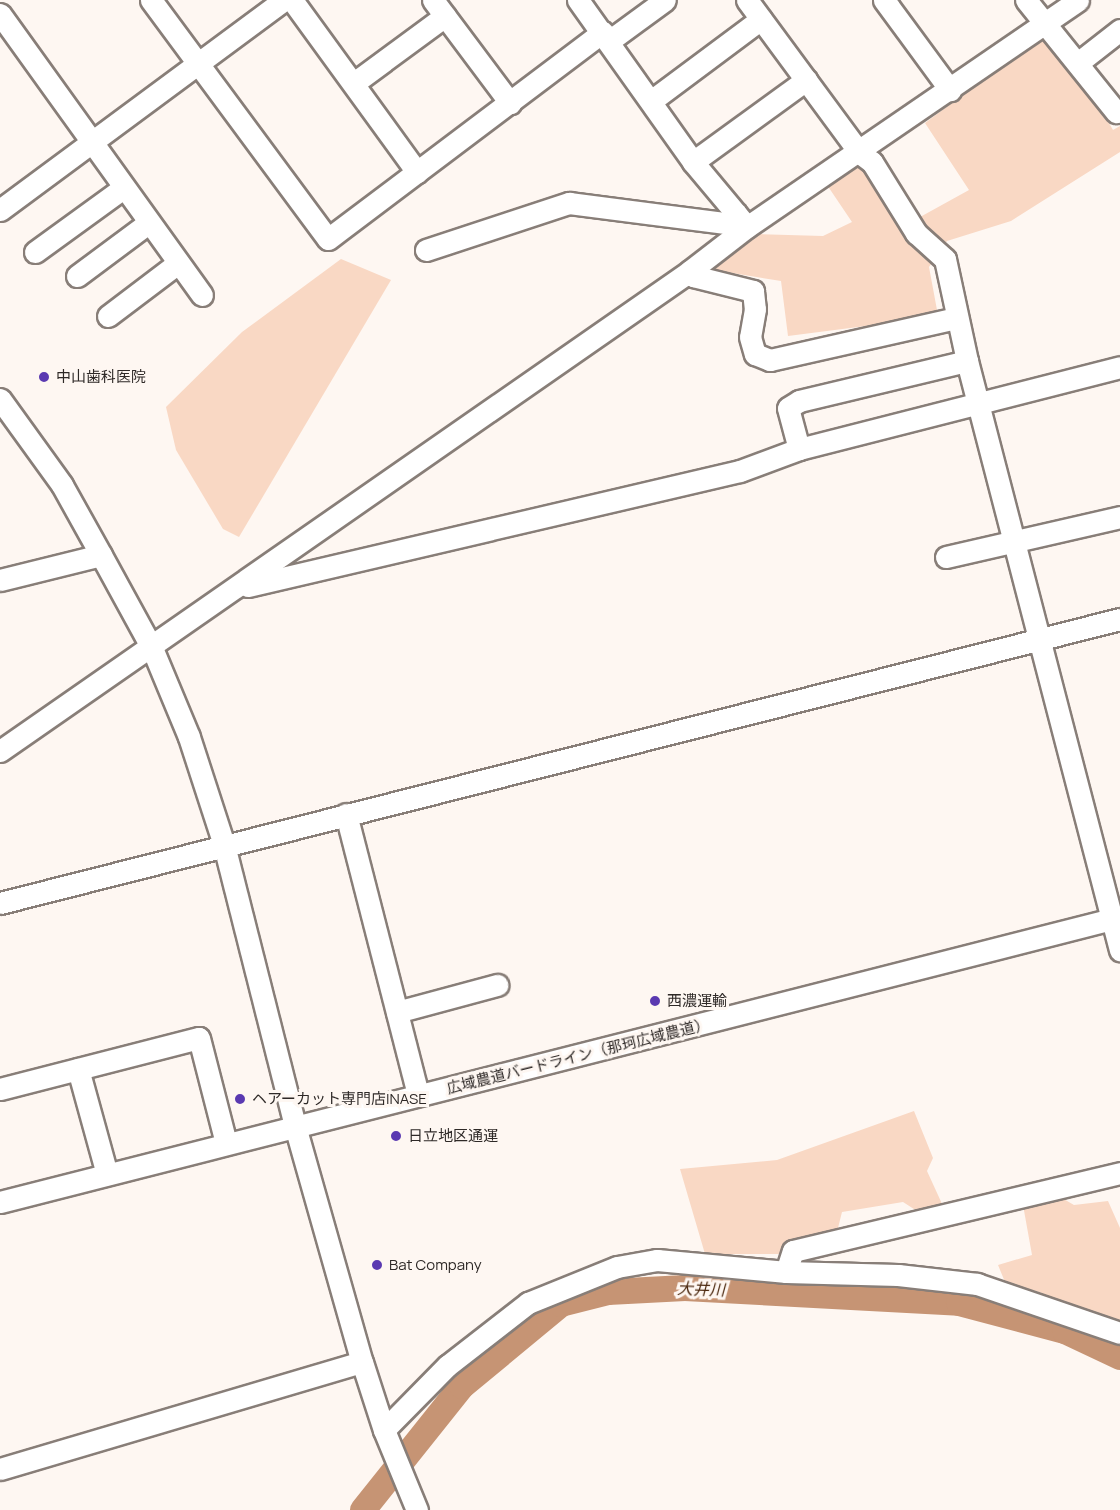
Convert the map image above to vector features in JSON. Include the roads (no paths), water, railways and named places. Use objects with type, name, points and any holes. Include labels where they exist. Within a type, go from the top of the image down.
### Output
[{"type":"street","points":[[151,0],[328,238],[510,103],[606,37],[665,0]]},
{"type":"street","points":[[0,210],[284,0]]},
{"type":"street","points":[[292,0],[417,172]]},
{"type":"street","points":[[578,0],[693,162],[742,220]]},
{"type":"street","points":[[747,0],[860,153],[872,162],[916,233],[945,259],[967,361],[1116,918],[1120,950]]},
{"type":"street","points":[[884,0],[950,90]]},
{"type":"street","points":[[1026,0],[1044,24],[1079,62],[1116,112]]},
{"type":"street","points":[[0,752],[690,271],[742,220],[860,153],[1078,0]]},
{"type":"street","points":[[354,83],[439,8],[510,103]]},
{"type":"street","points":[[0,14],[148,223],[202,295]]},
{"type":"street","points":[[651,101],[761,19]]},
{"type":"street","points":[[1079,62],[1120,30]]},
{"type":"street","points":[[693,162],[806,80]]},
{"type":"street","points":[[35,252],[123,188]]},
{"type":"street","points":[[426,250],[569,203],[726,223],[742,220]]},
{"type":"street","points":[[78,276],[148,223]]},
{"type":"street","points":[[108,316],[178,263]]},
{"type":"street","points":[[690,271],[693,276],[753,291],[755,309],[750,336],[755,354],[770,360],[957,318]]},
{"type":"street","points":[[799,449],[788,408],[799,401],[967,361]]},
{"type":"street","points":[[228,595],[251,585],[740,471],[799,449],[1120,367]]},
{"type":"street","points":[[0,399],[62,485],[152,648],[189,737],[224,845],[295,1126],[362,1362],[384,1430],[416,1506]]},
{"type":"street","points":[[946,557],[1005,541],[1016,542],[1120,517]]},
{"type":"street","points":[[0,580],[101,555]]},
{"type":"street","points":[[0,903],[1120,619]]},
{"type":"street","points":[[346,814],[418,1095]]},
{"type":"street","name":"広域農道バードライン（那珂広域農道）","points":[[0,1202],[1116,918]]},
{"type":"street","points":[[397,1012],[497,985]]},
{"type":"street","points":[[0,1089],[199,1038],[226,1143]]},
{"type":"street","points":[[78,1069],[107,1174]]},
{"type":"street","points":[[786,1272],[793,1251],[1120,1173]]},
{"type":"street","points":[[384,1430],[447,1365],[528,1303],[572,1283],[617,1267],[657,1260],[786,1272],[898,1275],[977,1284],[1120,1333]]},
{"type":"street","points":[[0,1469],[362,1362]]},
{"type":"waterway","name":"大井川","points":[[363,1510],[462,1386],[561,1304],[608,1292],[685,1288],[959,1303],[1065,1331],[1120,1357]]},
{"type":"place","name":"中山歯科医院","points":[[44,377]]},
{"type":"place","name":"西濃運輸","points":[[655,1001]]},
{"type":"place","name":"ヘアーカット専門店INASE","points":[[240,1099]]},
{"type":"place","name":"日立地区通運","points":[[396,1136]]},
{"type":"place","name":"Bat Company","points":[[377,1265]]}]
